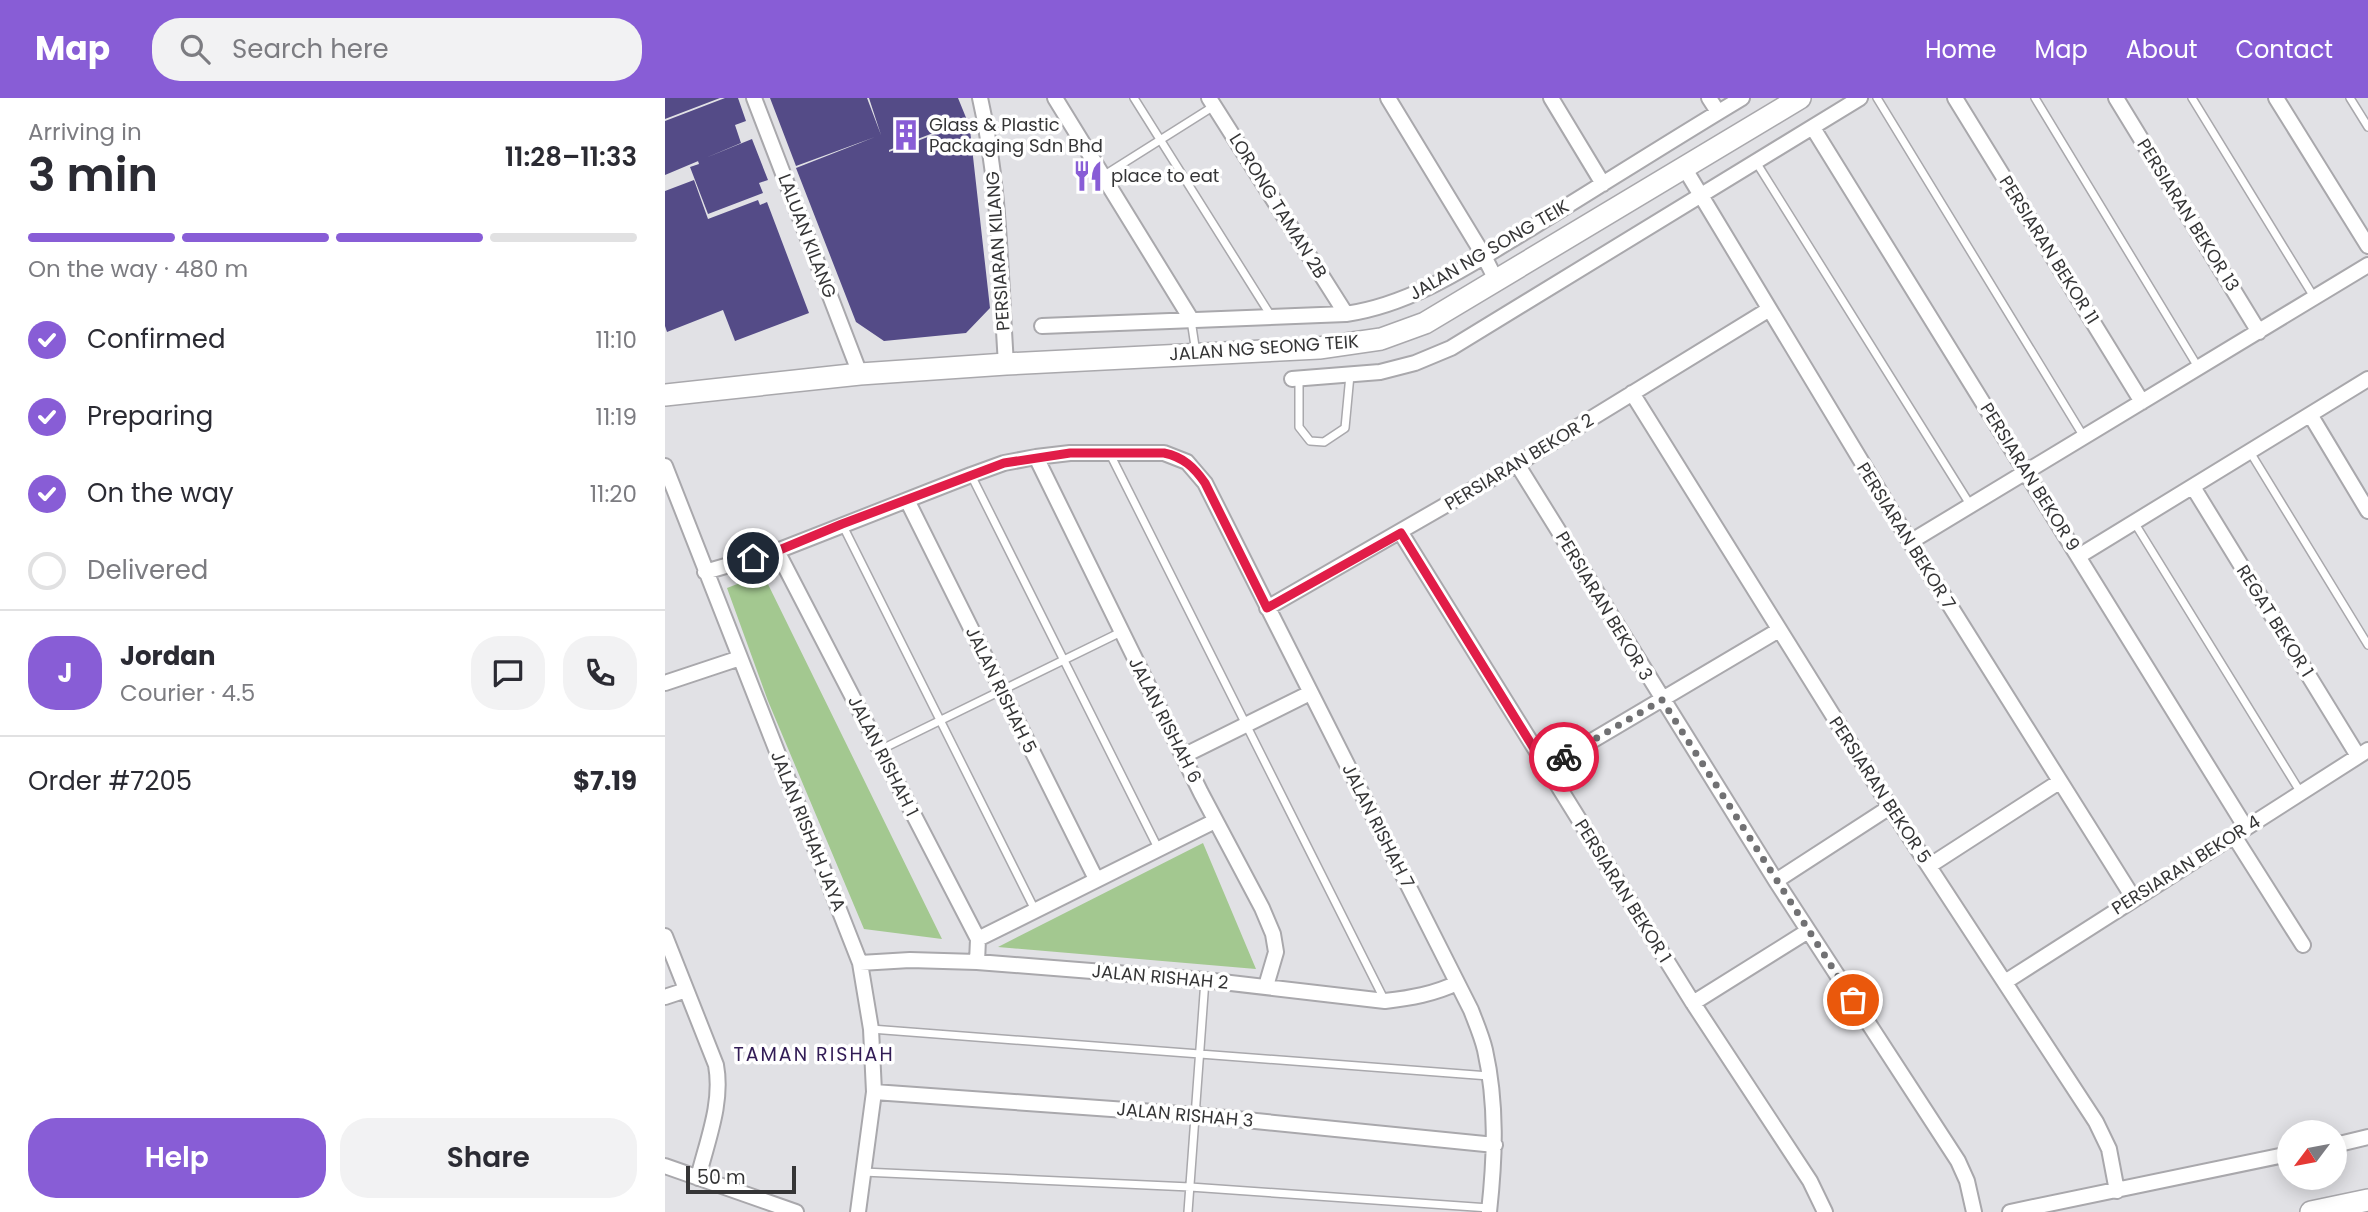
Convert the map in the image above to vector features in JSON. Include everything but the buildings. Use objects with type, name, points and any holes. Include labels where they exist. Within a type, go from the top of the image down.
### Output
[{"type":"main road","name":"JALAN NG SEONG TEIK","points":[[665,395],[860,374],[1319,348],[1381,339],[1425,323],[1497,282],[1800,98]]},
{"type":"main road","points":[[2311,1212],[2368,1200]]},
{"type":"street","name":"LALUAN KILANG","points":[[754,98],[860,374]]},
{"type":"street","name":"PERSIARAN KILANG","points":[[980,98],[994,179],[1006,364]]},
{"type":"street","points":[[1055,98],[1191,319]]},
{"type":"street","points":[[1388,98],[1497,282]]},
{"type":"street","points":[[1551,98],[1603,184]]},
{"type":"street","points":[[1709,98],[1718,112]]},
{"type":"street","name":"JALAN NG SONG TEIK","points":[[1042,326],[1346,314],[1394,304],[1484,257],[1742,98]]},
{"type":"street","name":"JALAN NG SEONG TEIK","points":[[1296,378],[1380,372],[1415,363],[1451,348],[1860,98]]},
{"type":"street","name":"PERSIARAN BEKOR 11","points":[[1955,98],[2142,402]]},
{"type":"street","name":"PERSIARAN BEKOR 13","points":[[2116,98],[2259,332]]},
{"type":"street","points":[[2276,98],[2368,246]]},
{"type":"street","name":"LORONG TAMAN 2B","points":[[1212,102],[1346,314]]},
{"type":"street","name":"PERSIARAN BEKOR 9","points":[[1813,128],[2079,556],[2303,945]]},
{"type":"street","name":"PERSIARAN BEKOR 7","points":[[1685,169],[1910,542],[2134,899]]},
{"type":"street","points":[[1910,542],[2368,265]]},
{"type":"street","name":"PERSIARAN BEKOR 2","points":[[1267,608],[1401,533],[1768,310]]},
{"type":"street","points":[[2079,556],[2367,381]]},
{"type":"street","name":"PERSIARAN BEKOR 5","points":[[1632,393],[1889,807],[2096,1122],[2109,1149],[2117,1191]]},
{"type":"street","points":[[2311,416],[2368,511]]},
{"type":"street","points":[[705,572],[777,551],[1004,463],[1036,457],[1109,452]]},
{"type":"street","name":"JALAN RISHAH 7","points":[[1109,452],[1164,453],[1176,456],[1187,462],[1205,483],[1471,1010],[1485,1048],[1493,1104],[1495,1145],[1489,1210]]},
{"type":"street","name":"JALAN RISHAH 6","points":[[1036,457],[1273,934],[1276,952],[1266,986]]},
{"type":"street","name":"PERSIARAN BEKOR 3","points":[[1517,464],[1776,881],[1958,1161],[1968,1181],[1974,1212]]},
{"type":"street","name":"JALAN RISHAH JAYA","points":[[665,466],[860,963],[870,1029],[874,1092],[858,1212]]},
{"type":"street","name":"REGAT BEKOR 1","points":[[2193,487],[2363,753]]},
{"type":"street","name":"JALAN RISHAH 5","points":[[907,500],[1096,879]]},
{"type":"street","name":"PERSIARAN BEKOR 1","points":[[1401,533],[1693,1003],[1810,1181],[1825,1212]]},
{"type":"street","name":"JALAN RISHAH 1","points":[[777,551],[978,939],[977,962]]},
{"type":"street","points":[[1546,768],[1779,630]]},
{"type":"street","points":[[665,682],[740,658]]},
{"type":"street","points":[[1183,756],[1310,693]]},
{"type":"street","name":"PERSIARAN BEKOR 4","points":[[2005,982],[2363,753]]},
{"type":"street","points":[[1929,866],[2059,782]]},
{"type":"street","points":[[1776,881],[1889,807]]},
{"type":"street","points":[[978,939],[1215,821]]},
{"type":"street","points":[[1693,1003],[1808,931]]},
{"type":"street","points":[[665,936],[716,1065],[720,1084],[698,1178]]},
{"type":"street","name":"JALAN RISHAH 2","points":[[860,963],[910,960],[977,962],[1205,980],[1385,1001],[1413,998],[1457,983]]},
{"type":"street","points":[[665,997],[687,990]]},
{"type":"street","name":"JALAN RISHAH 3","points":[[874,1092],[1195,1115],[1495,1145]]},
{"type":"street","points":[[2347,1142],[2368,1138]]},
{"type":"street","points":[[2010,1212],[2277,1157]]},
{"type":"street","points":[[665,1166],[796,1212]]},
{"type":"lane","points":[[1134,98],[1271,317]]},
{"type":"lane","points":[[1877,98],[2084,437]]},
{"type":"lane","points":[[2035,98],[2199,368]]},
{"type":"lane","points":[[2192,98],[2314,298]]},
{"type":"lane","points":[[2350,98],[2368,127]]},
{"type":"lane","points":[[1103,176],[1160,140],[1212,102]]},
{"type":"lane","points":[[1756,162],[1971,506]]},
{"type":"lane","points":[[1191,319],[1196,354]]},
{"type":"lane","points":[[1296,378],[1299,427],[1310,441],[1324,442],[1345,428],[1350,374]]},
{"type":"lane","points":[[1109,452],[1385,1001]]},
{"type":"lane","points":[[2250,452],[2368,645]]},
{"type":"lane","points":[[971,475],[1158,848]]},
{"type":"lane","points":[[2134,521],[2301,793]]},
{"type":"lane","points":[[842,524],[1035,910]]},
{"type":"lane","points":[[880,750],[1121,632]]},
{"type":"lane","points":[[1188,1212],[1205,980]]},
{"type":"lane","points":[[870,1029],[1489,1076]]},
{"type":"lane","points":[[863,1172],[1190,1187],[1489,1210]]},
{"type":"green space","points":[[763,574],[942,939],[864,929],[768,701],[727,588]]},
{"type":"green space","points":[[1203,843],[1256,969],[998,947]]},
{"type":"way so far","points":[[1564,757],[1662,700],[1853,1000]]},
{"type":"place","name":"Glass & Plastic Packaging Sdn Bhd","points":[[906,135]]},
{"type":"place","name":"place to eat","points":[[1088,176]]},
{"type":"district","name":"TAMAN RISHAH","points":[[814,1054]]},
{"type":"route","points":[[753,558],[1004,463],[1070,453],[1164,453],[1187,462],[1205,483],[1267,608],[1401,533],[1546,768],[1564,757]]}]
